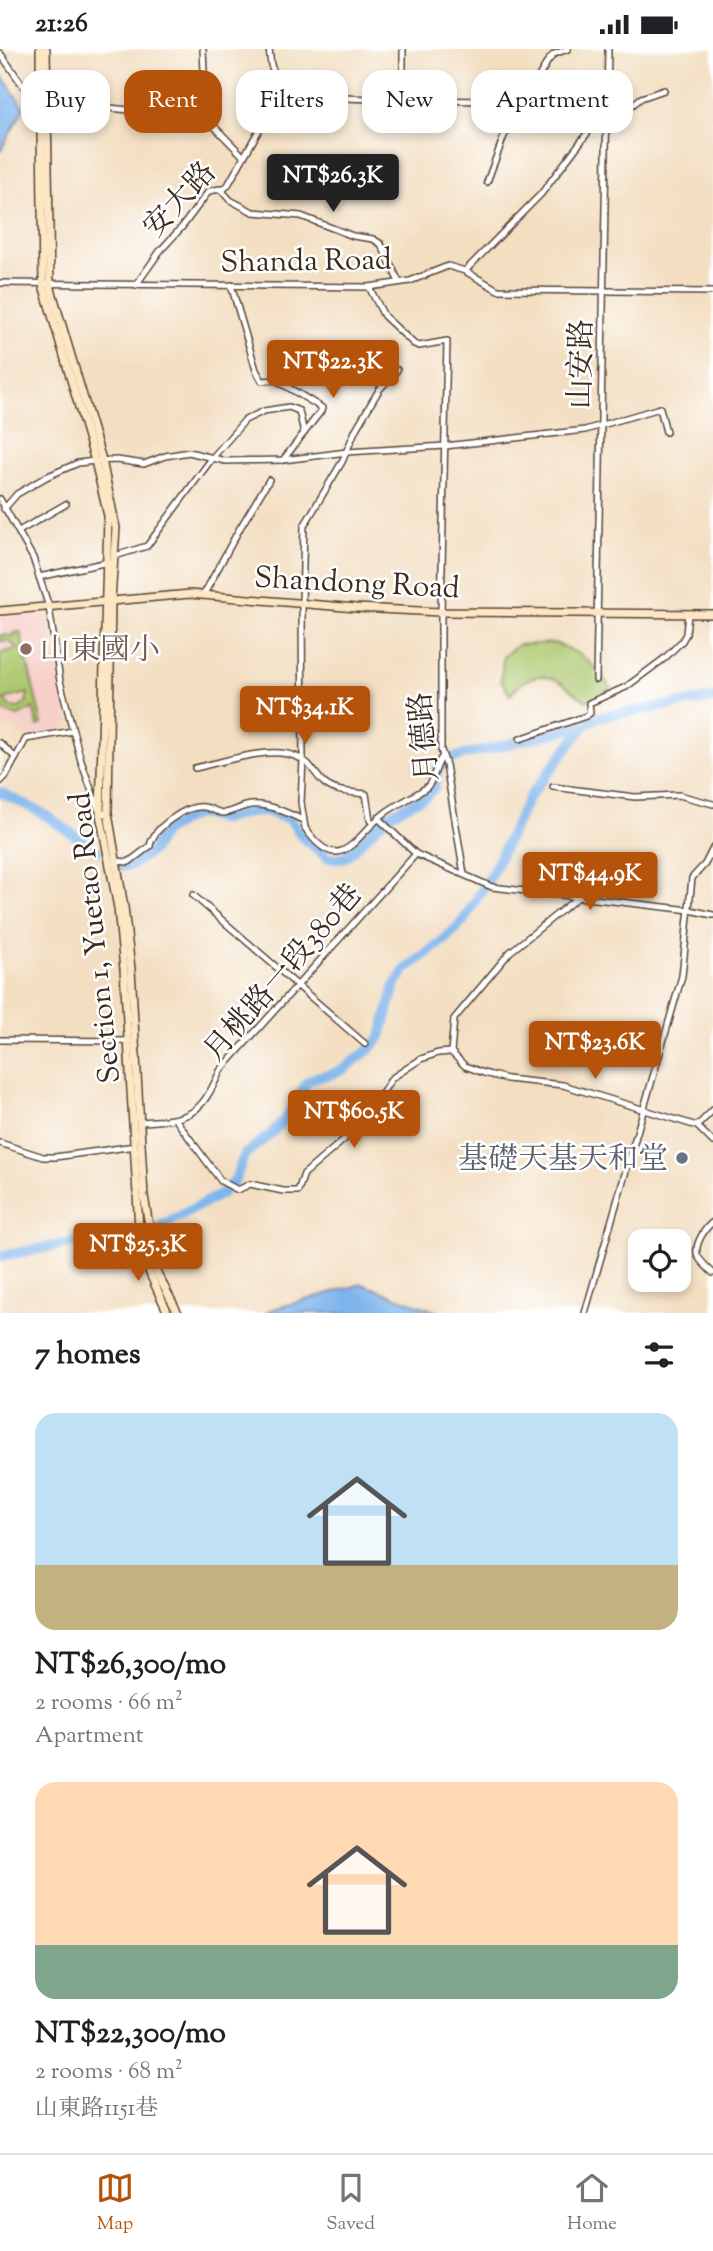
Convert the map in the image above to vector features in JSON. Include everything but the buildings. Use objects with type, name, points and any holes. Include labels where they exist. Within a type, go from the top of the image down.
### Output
[{"type":"street","points":[[40,49],[41,70]]},
{"type":"street","points":[[45,70],[46,49]]},
{"type":"street","points":[[203,49],[204,70]]},
{"type":"street","points":[[269,49],[273,70]]},
{"type":"street","points":[[404,49],[404,70]]},
{"type":"street","points":[[543,70],[554,54],[568,49]]},
{"type":"street","name":"山安路","points":[[607,70],[608,49]]},
{"type":"street","points":[[0,53],[21,83]]},
{"type":"street","points":[[633,105],[641,98],[664,90]]},
{"type":"street","name":"Section 1, Yuetao Road","points":[[44,133],[46,285],[114,514],[108,600],[104,813],[127,969]]},
{"type":"street","points":[[221,133],[244,157]]},
{"type":"street","name":"安大路","points":[[136,285],[209,191],[222,191],[258,133]]},
{"type":"street","points":[[487,182],[505,133]]},
{"type":"street","points":[[587,133],[541,194],[465,271],[498,290],[713,292]]},
{"type":"street","name":"山安路","points":[[596,680],[606,133]]},
{"type":"street","points":[[222,191],[230,200],[253,212],[301,216],[354,236],[373,239],[382,244],[399,282]]},
{"type":"street","name":"Shanda Road","points":[[0,283],[369,287],[399,282],[449,266],[465,271]]},
{"type":"street","points":[[231,285],[256,370],[262,381],[276,380],[322,408],[283,460]]},
{"type":"street","name":"月德路","points":[[369,287],[384,316],[414,344],[419,346],[447,341],[441,611],[442,757],[446,765],[464,874]]},
{"type":"street","points":[[397,370],[379,390],[304,526],[301,779],[303,820],[310,836],[327,850],[334,852],[351,847],[376,820],[427,787],[432,782],[435,767],[442,757]]},
{"type":"street","points":[[39,577],[112,560],[147,546],[213,457],[245,421],[264,411],[289,407],[299,411],[304,433]]},
{"type":"street","points":[[4,509],[17,494],[46,477],[78,463],[99,460],[144,464],[180,452],[225,461],[283,460],[347,451],[445,446],[585,430],[660,408],[666,432]]},
{"type":"street","points":[[204,594],[269,480]]},
{"type":"street","points":[[0,499],[33,558],[49,607],[61,681],[81,761],[104,813]]},
{"type":"street","points":[[19,531],[65,503]]},
{"type":"street","name":"Shandong Road","points":[[0,611],[204,594],[302,604],[441,611],[713,614]]},
{"type":"street","points":[[520,739],[586,716],[590,713],[589,703],[626,687],[682,642],[686,634],[688,614]]},
{"type":"street","points":[[0,782],[26,739],[73,731]]},
{"type":"street","points":[[0,743],[16,758]]},
{"type":"street","points":[[195,768],[275,752],[303,760],[325,784],[346,792],[366,794],[370,820],[376,820],[386,826],[416,854],[492,887],[713,915]]},
{"type":"street","points":[[553,787],[635,797],[679,795],[713,804]]},
{"type":"street","points":[[115,861],[129,862],[149,846],[158,828],[193,808],[204,807],[221,813],[251,805],[267,806],[303,820]]},
{"type":"street","name":"Section 1, Yuetao Road","points":[[104,813],[124,907],[146,1239]]},
{"type":"street","points":[[585,1313],[685,963],[692,878],[705,864],[713,848]]},
{"type":"street","name":"月桃路一段380巷","points":[[176,1120],[197,1110],[210,1094],[220,1071],[416,854]]},
{"type":"street","points":[[193,895],[365,1044]]},
{"type":"street","points":[[578,898],[510,952],[461,1010],[452,1026],[452,1052],[465,1066],[484,1073],[507,1079],[563,1085],[697,1126],[713,1142]]},
{"type":"street","points":[[0,1040],[132,1041]]},
{"type":"street","name":"Section 1, Yuetao Road","points":[[132,1041],[141,1122],[139,1229],[146,1239]]},
{"type":"street","points":[[141,1122],[176,1120],[221,1181],[238,1190],[250,1184],[283,1191],[298,1191],[304,1174],[362,1125],[392,1078],[421,1059],[438,1053],[452,1052]]},
{"type":"street","points":[[697,1126],[713,1110]]},
{"type":"street","points":[[0,1143],[43,1157],[139,1145]]},
{"type":"street","points":[[713,1222],[703,1233],[697,1251],[698,1256],[713,1273]]},
{"type":"street","points":[[146,1239],[150,1275],[174,1312]]},
{"type":"shaded area","name":"山東國小","points":[[46,610],[68,722],[62,731],[20,736],[18,726],[0,728],[0,615]]},
{"type":"green space","points":[[20,632],[42,724],[38,726],[33,708],[18,716],[7,713],[0,706],[0,653],[17,649],[10,641],[0,641],[0,635],[14,636],[14,633]],"holes":[[[28,693],[26,703],[19,708],[10,707],[4,699]]]},
{"type":"green space","points":[[554,643],[587,660],[611,688],[587,701],[553,678],[538,677],[524,682],[510,695],[501,680],[503,657],[517,645]]},
{"type":"water","points":[[0,73],[21,104],[21,114],[0,152]]},
{"type":"water","points":[[362,1284],[440,1313],[267,1313],[270,1310]]},
{"type":"waterway","points":[[0,1256],[88,1240],[119,1248],[221,1194],[234,1182],[245,1154],[271,1134],[287,1116],[307,1082],[344,1069],[381,1037],[395,985],[405,970],[445,939],[463,921],[489,879],[529,797],[585,725],[598,717],[713,698]]},
{"type":"waterway","points":[[121,866],[130,866],[152,851],[164,832],[193,815],[201,814],[222,820],[255,811],[291,820],[302,837],[328,858],[346,857],[389,815],[426,796],[434,788],[438,768],[448,759],[585,725]]},
{"type":"waterway","points":[[0,792],[42,813],[98,851]]},
{"type":"place","name":"山東國小","points":[[26,649]]},
{"type":"place","name":"基礎天基天和堂","points":[[682,1158]]}]
